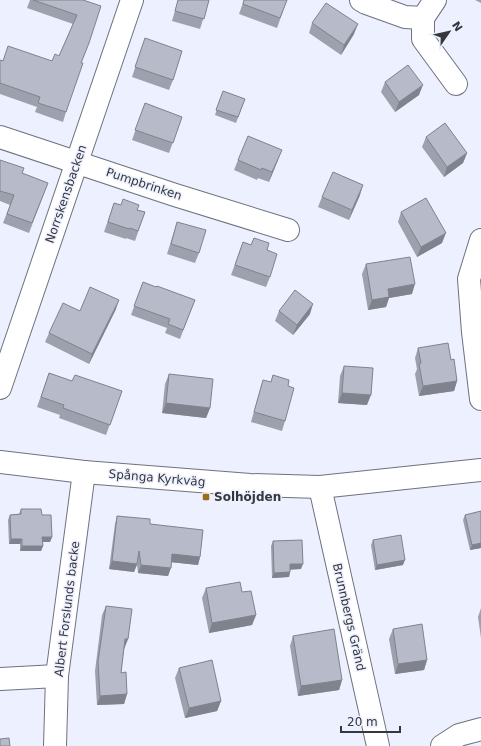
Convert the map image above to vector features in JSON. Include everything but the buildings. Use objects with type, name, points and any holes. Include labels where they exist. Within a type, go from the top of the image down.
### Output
[{"type":"street","name":"Norrskensbacken","points":[[0,388],[132,0]]},
{"type":"street","points":[[361,0],[405,17],[423,18]]},
{"type":"street","points":[[435,0],[423,18],[424,39],[456,84]]},
{"type":"street","name":"Pumpbrinken","points":[[0,137],[288,230]]},
{"type":"street","points":[[481,240],[469,280],[473,332],[481,399]]},
{"type":"street","name":"Spånga Kyrkväg","points":[[0,462],[84,472],[250,485],[320,487],[481,470]]},
{"type":"street","name":"Albert Forslunds backe","points":[[55,746],[57,676],[84,472]]},
{"type":"street","name":"Brunnbergs Gränd","points":[[320,487],[378,746]]},
{"type":"street","points":[[0,679],[57,676]]},
{"type":"street","points":[[442,746],[459,735],[481,729]]},
{"type":"place","name":"Solhöjden","points":[[206,497]]}]
